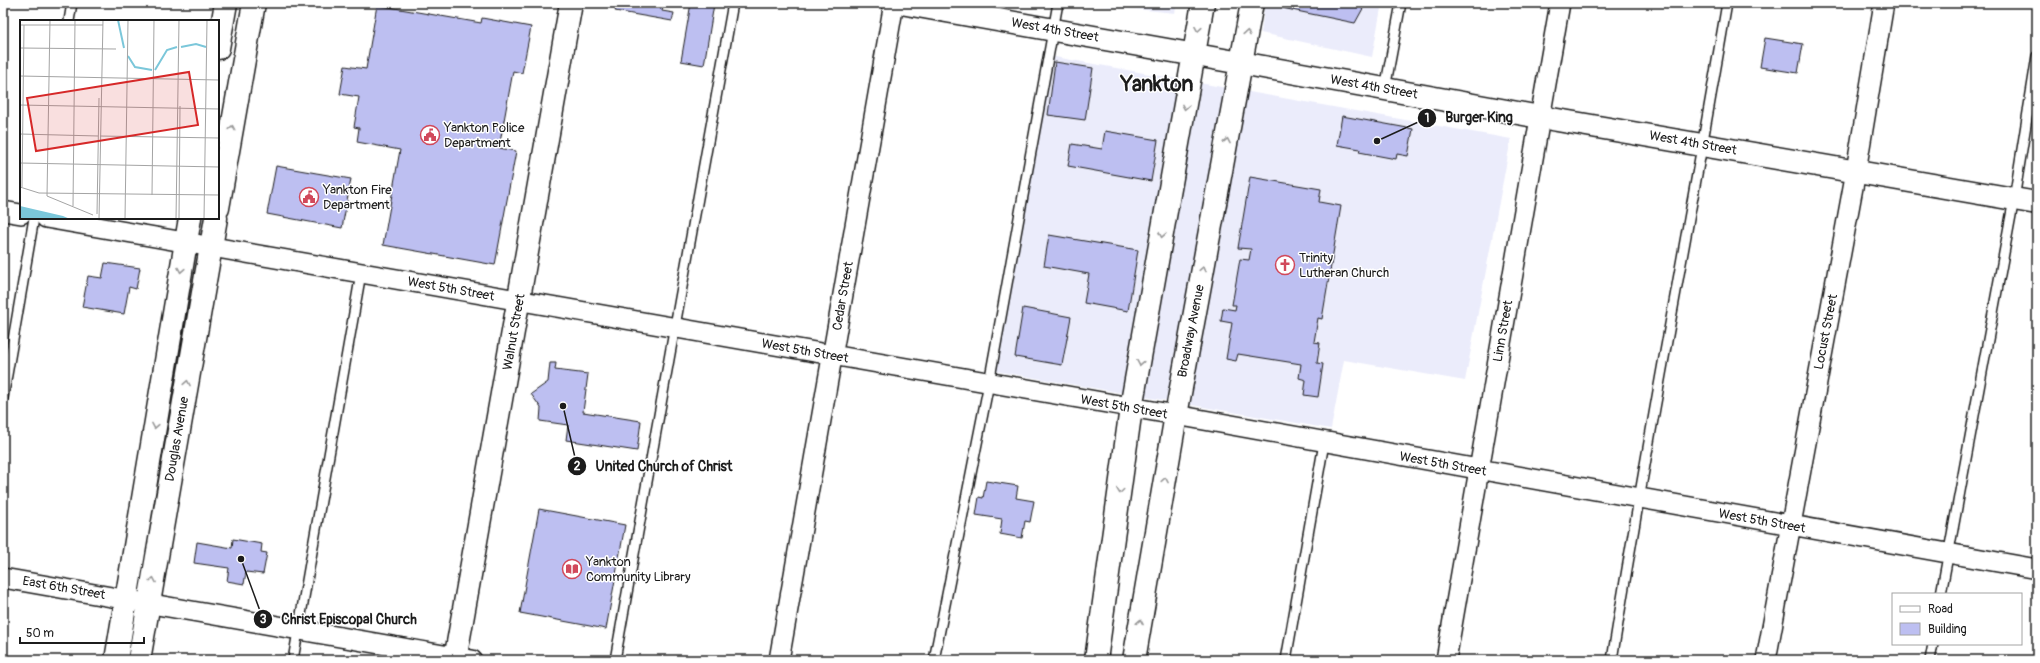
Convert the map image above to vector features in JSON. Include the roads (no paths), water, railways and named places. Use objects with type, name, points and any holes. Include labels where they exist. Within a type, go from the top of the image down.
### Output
[{"type":"main road","points":[[219,42],[226,3]]},
{"type":"main road","points":[[219,202],[254,3]]},
{"type":"main road","name":"Walnut Street","points":[[461,659],[571,3]]},
{"type":"main road","name":"West 4th Street","points":[[901,3],[1194,54],[1540,117],[2037,203]]},
{"type":"main road","points":[[1096,660],[1132,408],[1202,3]]},
{"type":"main road","name":"Broadway Avenue","points":[[1134,660],[1176,415],[1252,3]]},
{"type":"main road","name":"Douglas Avenue","points":[[116,660],[190,219]]},
{"type":"main road","name":"Douglas Avenue","points":[[139,660],[216,219]]},
{"type":"street","name":"Cedar Street","points":[[779,660],[894,3]]},
{"type":"street","name":"Linn Street","points":[[1446,660],[1560,3]]},
{"type":"street","name":"Locust Street","points":[[1766,660],[1856,171],[1884,3]]},
{"type":"street","points":[[3,211],[20,214]]},
{"type":"street","name":"West 5th Street","points":[[52,219],[1176,415],[1637,499],[2037,569]]},
{"type":"street","name":"East 6th Street","points":[[3,578],[299,629],[461,659]]},
{"type":"lane","points":[[69,20],[72,3]]},
{"type":"lane","points":[[615,660],[733,3]]},
{"type":"lane","points":[[934,660],[989,383],[1058,3]]},
{"type":"lane","points":[[1385,89],[1401,3]]},
{"type":"lane","points":[[1612,660],[1637,499],[1703,145],[1727,3]]},
{"type":"lane","points":[[1941,593],[2014,199],[2037,56]]},
{"type":"lane","points":[[3,398],[34,219]]},
{"type":"lane","points":[[293,660],[361,273]]},
{"type":"lane","points":[[1286,660],[1324,443]]},
{"type":"lane","points":[[1930,660],[1933,645]]},
{"type":"place","name":"Yankton Police Department","points":[[430,135]]},
{"type":"place","name":"Burger King","points":[[1377,141]]},
{"type":"place","name":"Yankton Fire Department","points":[[309,197]]},
{"type":"place","name":"Trinity Lutheran Church","points":[[1285,265]]},
{"type":"place","name":"United Church of Christ","points":[[563,406]]},
{"type":"place","name":"Christ Episcopal Church","points":[[241,559]]},
{"type":"place","name":"Yankton Community Library","points":[[572,569]]},
{"type":"district","name":"Yankton","points":[[1157,84]]}]
